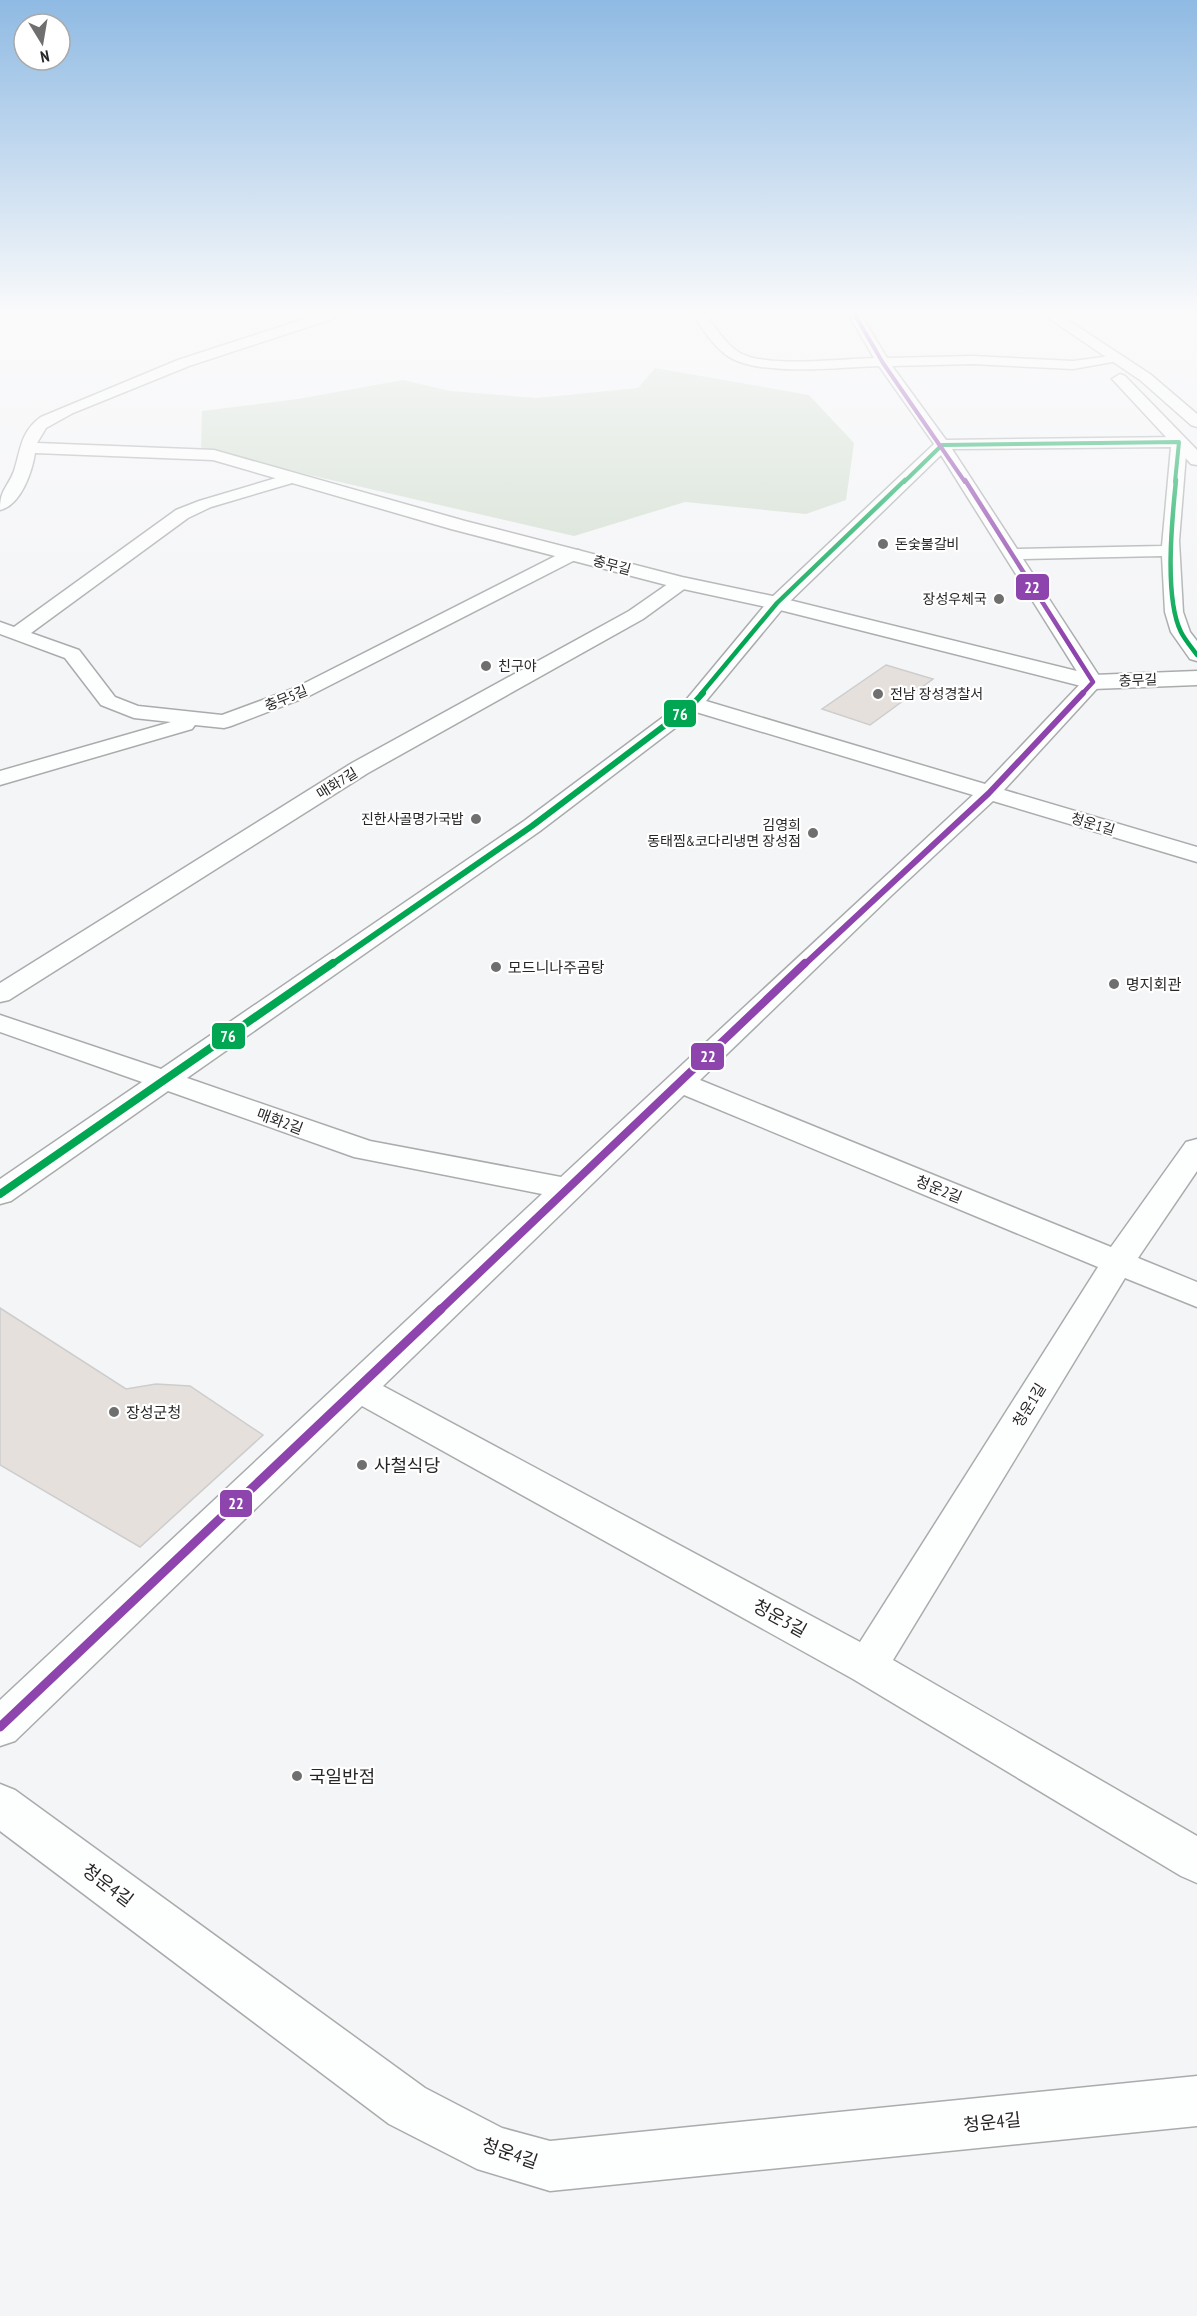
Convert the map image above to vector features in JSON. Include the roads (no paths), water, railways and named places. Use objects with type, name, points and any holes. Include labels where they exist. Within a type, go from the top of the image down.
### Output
[{"type":"street","points":[[0,505],[19,480],[28,441],[32,434],[46,423]]},
{"type":"street","points":[[0,1727],[356,1387],[569,1189],[884,889],[989,793],[1093,682],[926,423]]},
{"type":"street","points":[[1161,423],[1197,459]]},
{"type":"street","points":[[1178,423],[1197,442]]},
{"type":"street","points":[[0,1194],[532,826],[693,704],[777,603],[942,445],[1179,442]]},
{"type":"street","points":[[1179,442],[1174,612],[1181,632],[1197,655]]},
{"type":"street","name":"충무길","points":[[28,448],[214,455],[681,583],[777,603],[1093,682],[1197,678]]},
{"type":"street","points":[[9,631],[74,591],[182,514],[205,504],[293,478]]},
{"type":"street","points":[[1011,554],[1177,544]]},
{"type":"street","name":"충무5길","points":[[9,631],[72,654],[108,701],[134,712],[224,722],[302,692],[573,554]]},
{"type":"street","name":"매화7길","points":[[0,994],[360,768],[636,615],[681,583]]},
{"type":"street","name":"청운1길","points":[[693,704],[1197,855]]},
{"type":"street","points":[[0,778],[200,720]]},
{"type":"street","name":"매화2길","points":[[0,1023],[365,1150],[569,1189]]},
{"type":"street","name":"청운2길","points":[[681,1083],[1197,1294]]},
{"type":"street","name":"청운1길","points":[[867,1666],[1118,1262],[1197,1149]]},
{"type":"street","name":"청운3길","points":[[356,1387],[867,1666],[1197,1861]]},
{"type":"street","name":"청운4길","points":[[0,1804],[407,2106],[495,2151],[550,2166],[1197,2101]]},
{"type":"place","name":"돈숯불갈비","points":[[883,544]]},
{"type":"place","name":"장성우체국","points":[[999,599]]},
{"type":"place","name":"친구야","points":[[486,666]]},
{"type":"place","name":"전남 장성경찰서","points":[[878,694]]},
{"type":"place","name":"진한사골명가국밥","points":[[476,819]]},
{"type":"place","name":"김영희 동태찜&코다리냉면 장성점","points":[[813,833]]},
{"type":"place","name":"모드니나주곰탕","points":[[496,967]]},
{"type":"place","name":"명지회관","points":[[1114,984]]},
{"type":"place","name":"장성군청","points":[[114,1412]]},
{"type":"place","name":"사철식당","points":[[362,1465]]},
{"type":"place","name":"국일반점","points":[[297,1776]]}]
